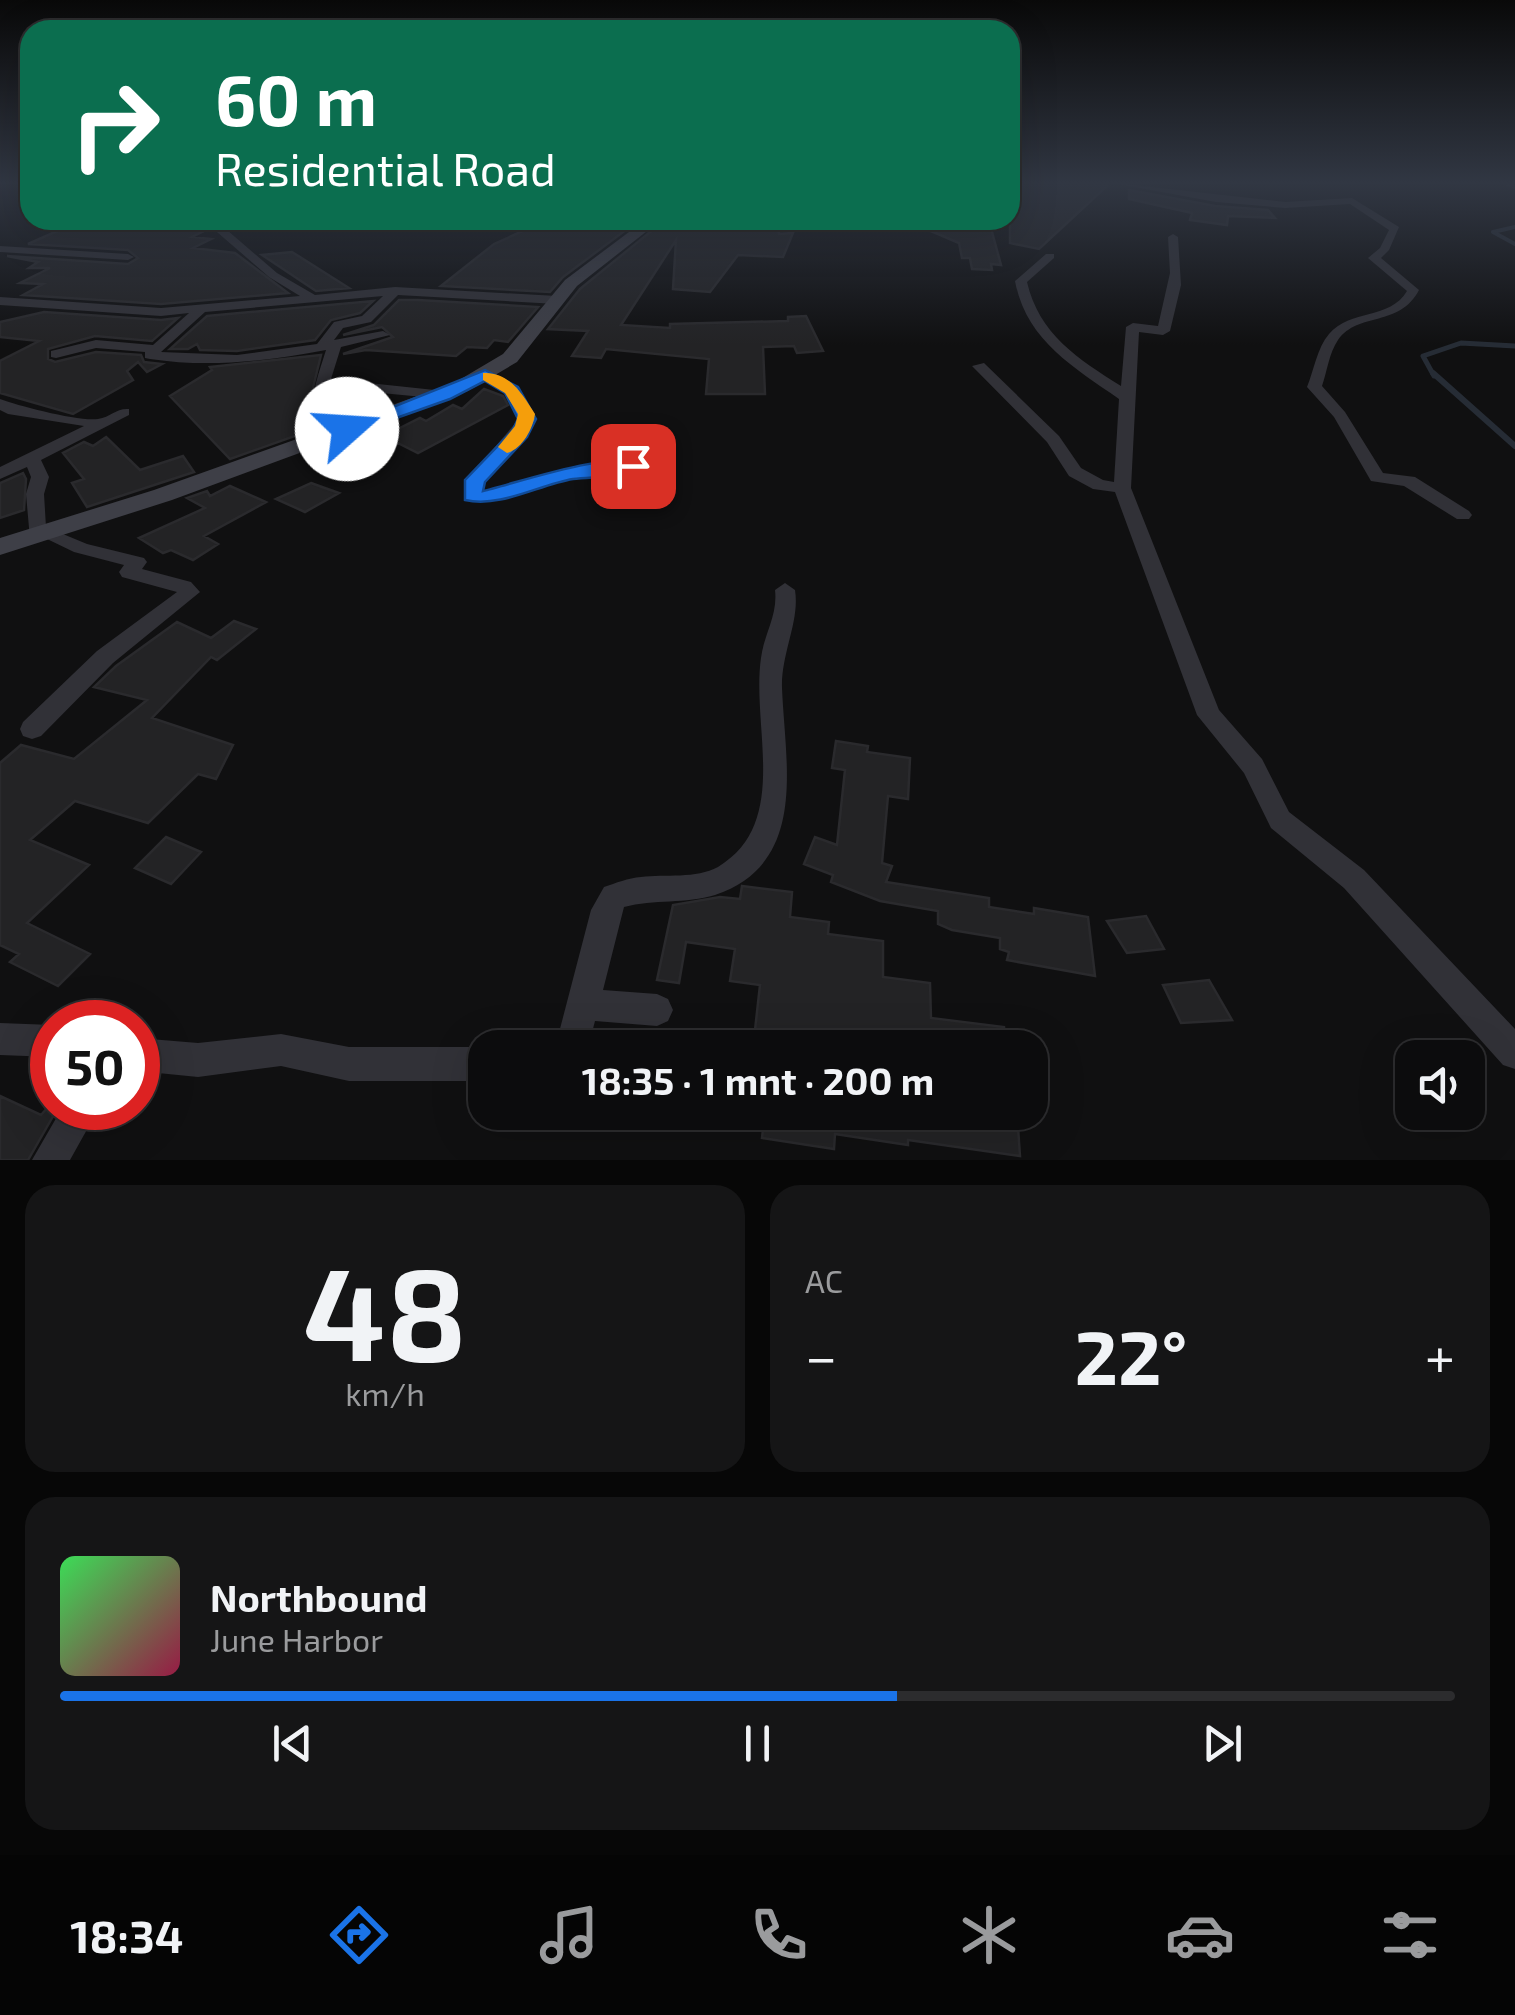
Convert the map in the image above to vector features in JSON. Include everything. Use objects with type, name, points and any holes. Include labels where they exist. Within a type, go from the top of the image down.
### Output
[{"type":"main road","points":[[1,546],[444,395],[485,375],[518,351],[589,268],[632,236]]},
{"type":"street","points":[[228,236],[273,275],[312,298]]},
{"type":"street","points":[[1173,236],[1178,261],[1176,293],[1163,332],[1133,326],[1122,488],[1209,716],[1253,766],[1280,820],[1354,879],[1515,1053]]},
{"type":"street","points":[[1391,236],[1374,258],[1413,290],[1411,297],[1394,312],[1358,322],[1332,337],[1314,387],[1340,415],[1377,477],[1408,481],[1464,516]]},
{"type":"street","points":[[0,249],[26,238]]},
{"type":"street","points":[[0,249],[128,257]]},
{"type":"street","points":[[1050,256],[1021,281],[1023,299],[1040,331],[1063,354],[1127,396]]},
{"type":"street","points":[[324,436],[318,412],[329,345],[340,325],[366,319],[395,291]]},
{"type":"street","points":[[0,301],[127,312],[200,311],[395,291],[558,300]]},
{"type":"street","points":[[200,311],[150,355],[201,362],[382,335]]},
{"type":"street","points":[[56,354],[96,344],[155,349]]},
{"type":"street","points":[[979,366],[1054,439],[1075,472],[1099,485],[1122,488]]},
{"type":"street","points":[[485,375],[512,390],[527,419],[520,433],[475,480],[472,495],[484,497],[568,474],[633,466]]},
{"type":"street","points":[[324,383],[444,395]]},
{"type":"street","points":[[0,404],[13,411],[103,424]]},
{"type":"street","points":[[0,474],[124,412]]},
{"type":"street","points":[[32,460],[40,476],[35,494],[42,534],[137,562],[128,572],[190,592],[105,657],[32,730]]},
{"type":"street","points":[[576,1030],[606,910],[614,897],[718,880],[739,867],[764,834],[775,800],[770,681],[772,655],[786,608],[785,590]]},
{"type":"street","points":[[584,1004],[657,1010]]},
{"type":"street","points":[[0,1039],[30,1041]]},
{"type":"street","points":[[160,1057],[198,1060],[281,1050],[349,1064],[468,1064]]},
{"type":"street","points":[[50,1160],[68,1130]]},
{"type":"building","points":[[46,236],[211,239],[193,248],[235,253],[288,293],[161,304],[23,295],[43,284],[20,283],[50,268],[29,268],[38,262],[7,256],[128,264],[138,258],[128,250],[28,244]]},
{"type":"building","points":[[511,236],[617,236],[563,277],[550,292],[441,286],[494,244]]},
{"type":"building","points":[[645,236],[792,236],[783,257],[738,255],[710,292],[673,289],[676,240],[621,325],[670,328],[670,324],[788,321],[788,317],[806,316],[823,351],[797,353],[794,346],[763,347],[765,394],[706,394],[709,359],[606,349],[601,358],[572,356],[588,331],[548,329],[580,289]]},
{"type":"building","points":[[943,236],[993,236],[1001,265],[991,264],[992,270],[972,269],[970,258],[962,258],[959,243]]},
{"type":"building","points":[[1010,236],[1053,236],[1039,249],[1010,243]]},
{"type":"building","points":[[292,252],[349,288],[316,291],[262,255]]},
{"type":"building","points":[[399,300],[538,307],[508,342],[494,340],[487,348],[467,347],[456,356],[366,350],[343,354],[393,337],[382,327],[343,335],[374,325]]},
{"type":"building","points":[[373,301],[360,313],[331,320],[315,340],[237,351],[200,350],[197,344],[188,349],[170,349],[207,316]]},
{"type":"building","points":[[44,312],[178,318],[152,341],[95,336],[48,349],[48,359],[55,362],[96,352],[141,355],[144,362],[162,364],[147,372],[138,362],[127,371],[133,380],[73,414],[0,393],[0,361],[39,341],[0,337],[0,322]]},
{"type":"building","points":[[321,355],[309,404],[295,422],[306,432],[230,459],[170,396],[212,370],[210,367]]},
{"type":"building","points":[[484,389],[503,396],[508,405],[418,453],[384,436],[420,418],[426,421],[453,405],[462,409]]},
{"type":"building","points":[[368,432],[396,444],[354,467],[323,452]]},
{"type":"building","points":[[106,437],[140,470],[183,456],[194,472],[87,507],[72,483],[84,479],[63,453],[84,442],[93,446]]},
{"type":"building","points":[[23,473],[24,510],[0,518],[0,483]]},
{"type":"building","points":[[311,483],[339,493],[305,512],[276,499]]},
{"type":"building","points":[[230,486],[266,502],[204,536],[218,544],[193,560],[171,550],[163,553],[139,538],[205,508],[187,498],[207,491],[210,496]]},
{"type":"building","points":[[234,621],[256,629],[217,660],[211,657],[152,718],[233,745],[216,779],[198,774],[148,823],[75,801],[30,840],[89,865],[27,923],[90,954],[58,986],[10,962],[19,954],[0,945],[0,763],[21,745],[74,759],[147,700],[94,687],[116,666],[177,622],[211,638]]},
{"type":"building","points":[[836,741],[868,746],[867,752],[910,758],[908,799],[888,796],[882,863],[892,866],[886,882],[989,898],[989,907],[1034,914],[1034,908],[1088,917],[1095,976],[1007,960],[1009,952],[1000,949],[1000,938],[952,930],[938,924],[938,911],[880,901],[831,882],[833,875],[804,864],[815,837],[837,845],[845,770],[832,768]]},
{"type":"building","points":[[166,837],[201,852],[171,884],[135,868]]},
{"type":"building","points":[[742,886],[792,892],[790,917],[829,922],[828,934],[883,941],[883,977],[930,983],[931,1018],[1004,1030],[755,1030],[760,985],[730,981],[735,949],[686,942],[679,983],[657,980],[673,905],[720,897],[740,899]]},
{"type":"building","points":[[1146,916],[1164,949],[1127,953],[1107,921]]},
{"type":"building","points":[[1209,980],[1232,1020],[1181,1023],[1163,985]]},
{"type":"building","points":[[0,1096],[30,1110],[30,1130],[45,1130],[28,1160],[0,1160]]},
{"type":"building","points":[[763,1130],[1018,1130],[1020,1156],[835,1134],[834,1149],[762,1138]]},
{"type":"waterway","points":[[1501,236],[1515,244]]},
{"type":"waterway","points":[[1434,376],[1423,356],[1461,343],[1515,346]]},
{"type":"waterway","points":[[1433,373],[1515,446]]},
{"type":"slow traffic","points":[[489,377],[512,390],[526,414],[524,427],[507,447]]},
{"type":"route","points":[[347,429],[444,395],[485,375],[512,390],[527,419],[520,433],[475,480],[472,495],[484,497],[568,474],[633,466]]}]
